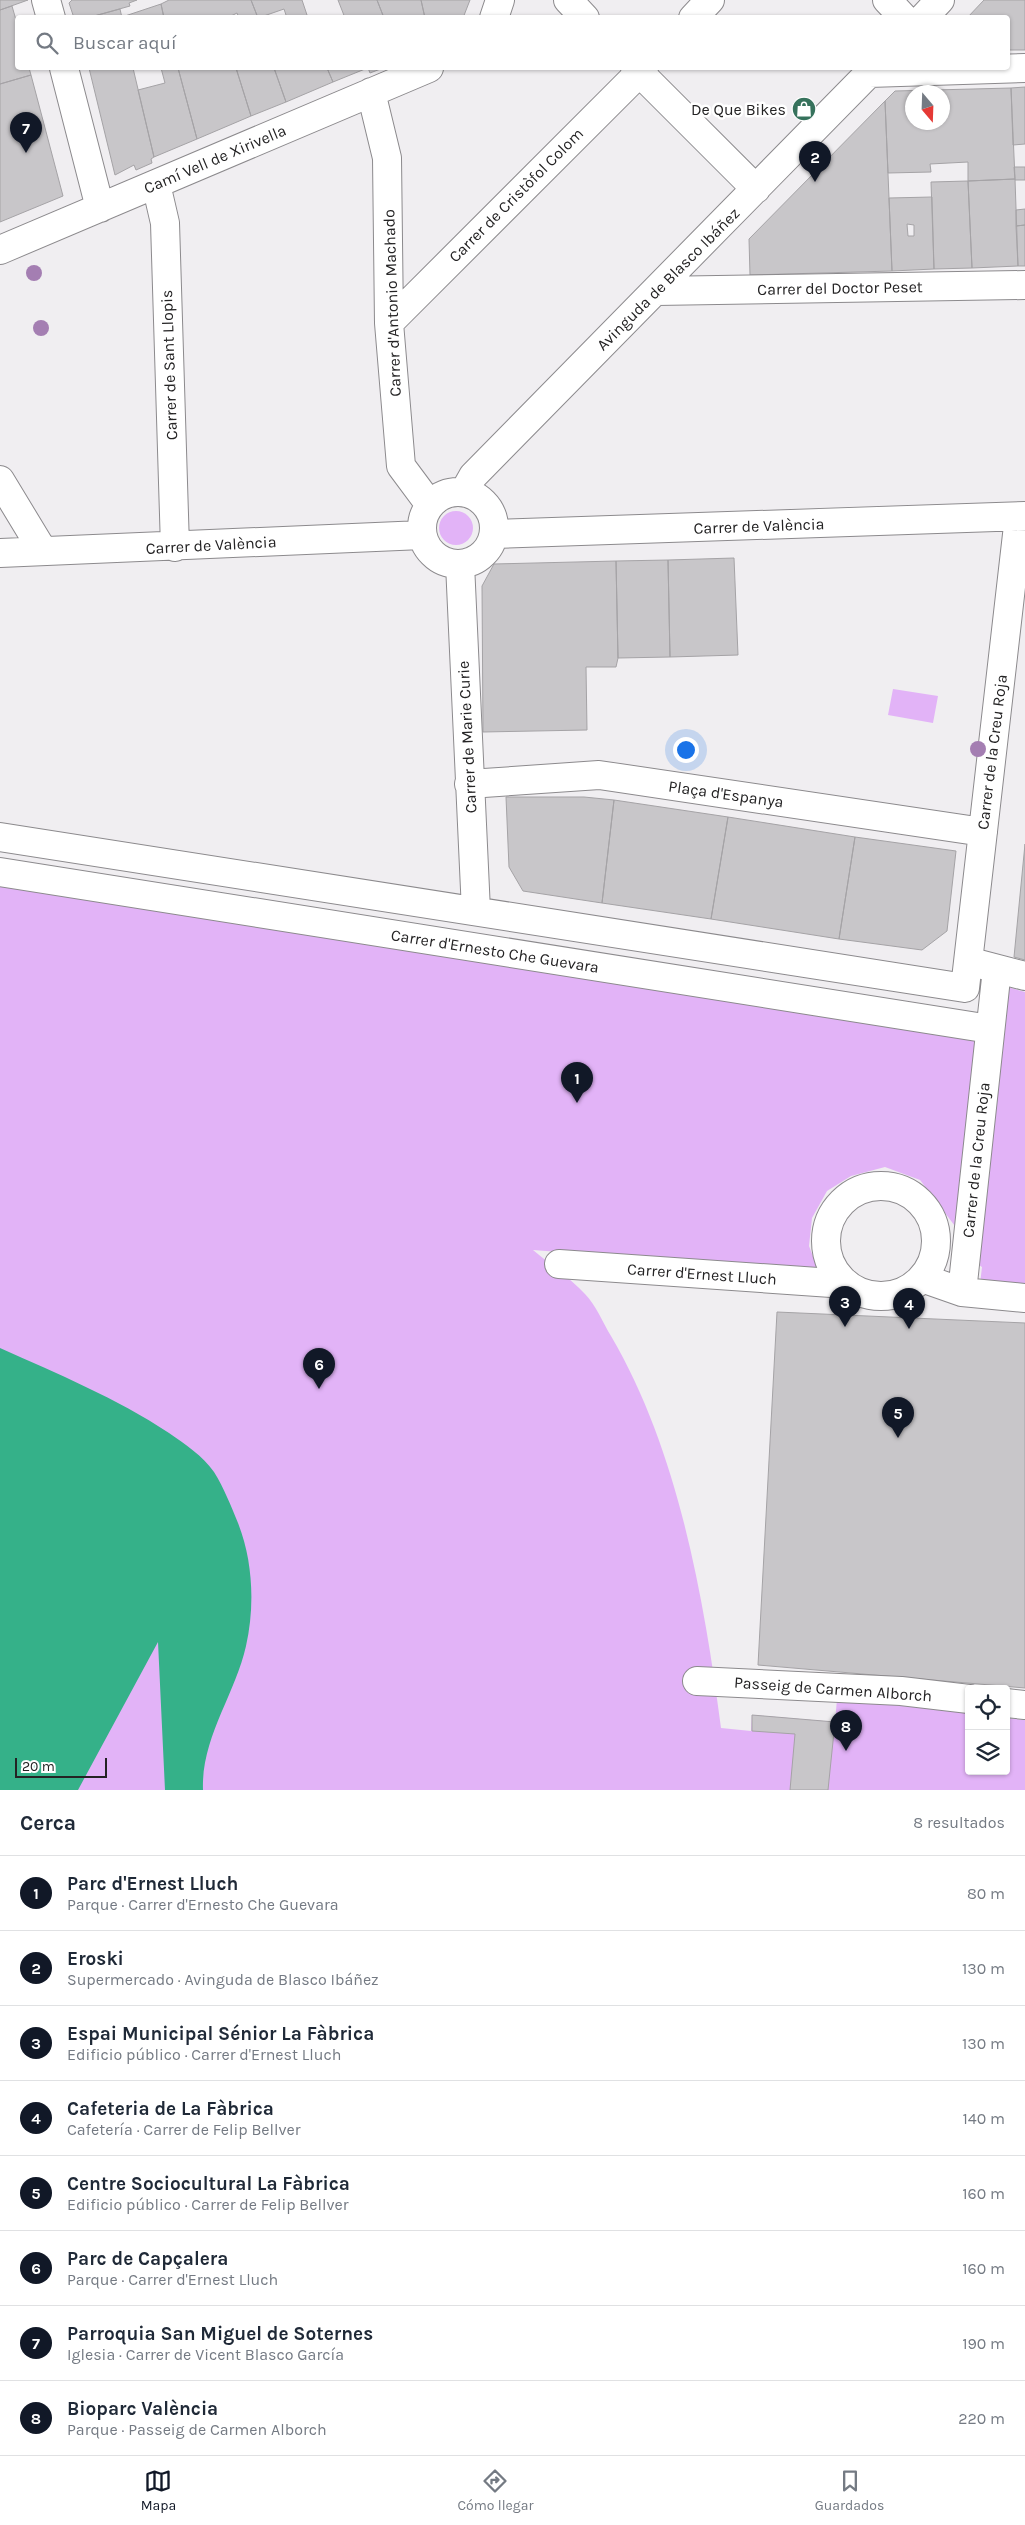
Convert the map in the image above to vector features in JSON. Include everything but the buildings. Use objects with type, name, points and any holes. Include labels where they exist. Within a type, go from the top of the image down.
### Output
[{"type":"street","points":[[46,0],[50,15]]},
{"type":"street","points":[[495,15],[500,0]]},
{"type":"street","points":[[568,0],[582,15]]},
{"type":"street","points":[[696,15],[710,0]]},
{"type":"street","points":[[888,0],[901,15]]},
{"type":"street","points":[[926,15],[940,0]]},
{"type":"street","points":[[1010,68],[1025,68]]},
{"type":"street","points":[[65,70],[100,208]]},
{"type":"street","name":"Camí Vell de Xirivella","points":[[0,250],[424,70]]},
{"type":"street","name":"Carrer de Cristòfol Colom","points":[[389,323],[638,70]]},
{"type":"street","points":[[640,70],[756,189]]},
{"type":"street","name":"Avinguda de Blasco Ibáñez","points":[[464,492],[473,476],[872,70]]},
{"type":"street","name":"Carrer d'Antonio Machado","points":[[371,92],[387,158],[389,323],[401,466],[430,505]]},
{"type":"street","name":"Carrer de Sant Llopis","points":[[156,184],[164,223],[175,547]]},
{"type":"street","name":"Carrer del Doctor Peset","points":[[656,291],[1025,285]]},
{"type":"street","points":[[0,480],[43,551]]},
{"type":"street","points":[[452,492],[464,492],[478,498],[488,507],[494,520],[494,534],[488,548],[478,558],[460,564],[447,562],[436,556],[427,547],[422,535],[424,514],[430,505],[439,497],[452,492]]},
{"type":"street","name":"Carrer de València","points":[[494,534],[1022,516]]},
{"type":"street","name":"Carrer de la Creu Roja","points":[[476,910],[964,988],[1022,516]]},
{"type":"street","name":"Carrer de València","points":[[0,554],[422,535]]},
{"type":"street","name":"Carrer de Marie Curie","points":[[460,564],[476,910]]},
{"type":"street","name":"Plaça d'Espanya","points":[[469,784],[599,775],[983,832]]},
{"type":"street","points":[[0,837],[476,910]]},
{"type":"street","name":"Carrer d'Ernesto Che Guevara","points":[[0,872],[990,1029]]},
{"type":"street","points":[[968,962],[1025,976]]},
{"type":"street","name":"Carrer de la Creu Roja","points":[[962,1292],[997,969]]},
{"type":"street","points":[[873,1185],[903,1189],[919,1200],[930,1215],[937,1242],[932,1261],[922,1278],[907,1290],[888,1296],[869,1295],[846,1284],[833,1270],[825,1251],[825,1231],[832,1213],[839,1203],[854,1192],[873,1185]]},
{"type":"street","name":"Carrer d'Ernest Lluch","points":[[559,1264],[846,1284]]},
{"type":"street","points":[[922,1278],[962,1292],[1025,1298]]},
{"type":"street","name":"Passeig de Carmen Alborch","points":[[697,1681],[901,1691],[965,1699]]},
{"type":"street","points":[[1010,1703],[1025,1705]]},
{"type":"shaded area","points":[[456,511],[468,516],[473,528],[468,540],[456,545],[444,540],[439,528],[444,516]]},
{"type":"shaded area","points":[[893,689],[938,696],[933,723],[888,715]]},
{"type":"shaded area","points":[[0,881],[981,1037],[961,1234],[920,1180],[885,1167],[851,1176],[827,1191],[812,1218],[809,1246],[819,1272],[533,1250],[573,1282],[593,1303],[634,1380],[654,1427],[671,1476],[685,1526],[706,1628],[721,1728],[751,1731],[752,1715],[835,1722],[837,1699],[965,1713],[965,1775],[1010,1775],[1010,1718],[1025,1720],[1025,1790],[0,1790]]},
{"type":"shaded area","points":[[1004,986],[1025,992],[1025,1288],[980,1284],[982,1267],[977,1264]]},
{"type":"shaded area","points":[[0,1348],[108,1398],[169,1433],[210,1466],[227,1497],[238,1523],[247,1553],[251,1584],[251,1615],[241,1664],[207,1752],[203,1790],[165,1790],[158,1642],[78,1790],[0,1790]]},
{"type":"place","name":"De Que Bikes","points":[[804,109]]},
{"type":"place","name":"Parroquia San Miguel de Soternes","points":[[26,153]]},
{"type":"place","name":"Eroski","points":[[815,182]]},
{"type":"place","name":"Parc d'Ernest Lluch","points":[[577,1103]]},
{"type":"place","name":"Espai Municipal Sénior La Fàbrica","points":[[845,1327]]},
{"type":"place","name":"Cafeteria de La Fàbrica","points":[[909,1329]]},
{"type":"place","name":"Parc de Capçalera","points":[[319,1389]]},
{"type":"place","name":"Centre Sociocultural La Fàbrica","points":[[898,1438]]},
{"type":"place","name":"Bioparc València","points":[[846,1751]]}]
